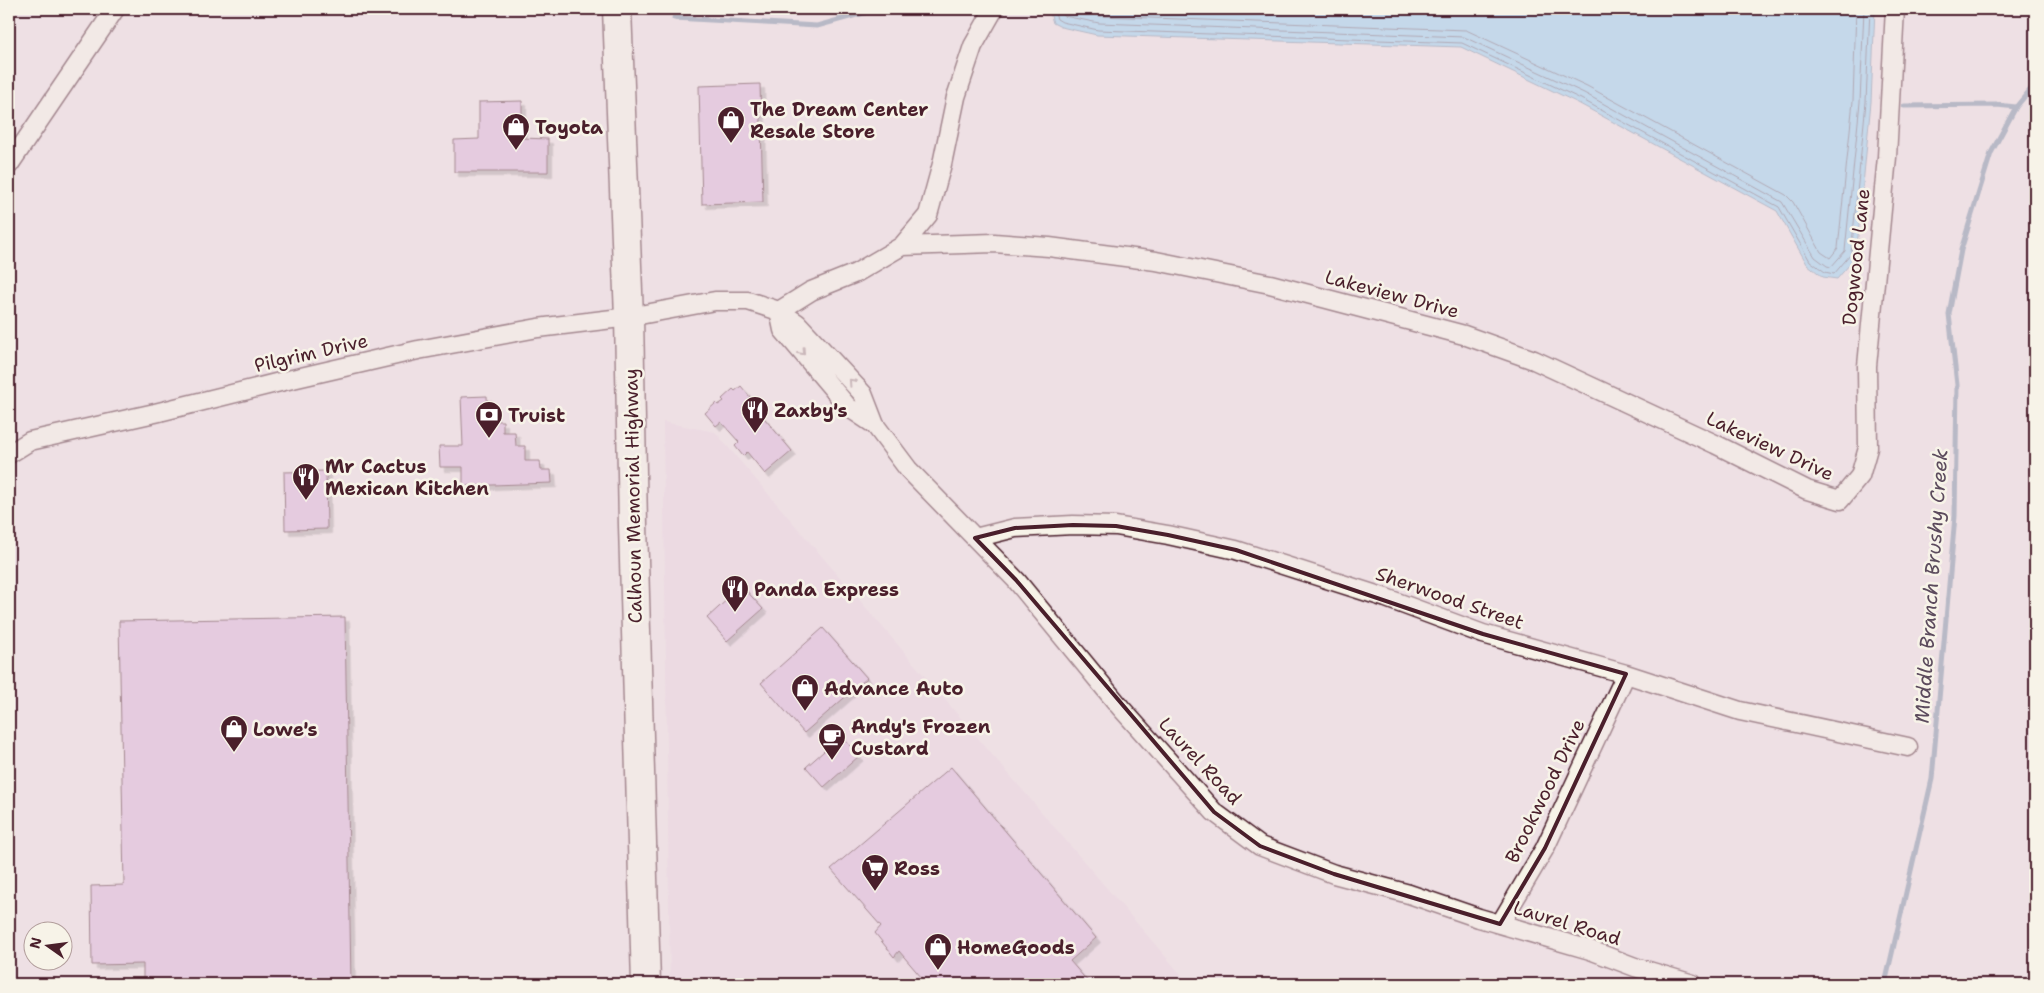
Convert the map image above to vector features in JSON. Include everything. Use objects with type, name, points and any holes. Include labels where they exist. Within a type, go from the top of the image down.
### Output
[{"type":"highway","name":"Calhoun Memorial Highway","points":[[617,9],[629,317],[646,984]]},
{"type":"street","points":[[9,165],[115,9]]},
{"type":"street","points":[[629,317],[715,301],[748,301],[779,311],[810,291],[856,273],[902,246],[928,215],[942,164],[956,97],[973,46],[994,9]]},
{"type":"street","name":"Dogwood Lane","points":[[1840,500],[1860,476],[1868,448],[1867,366],[1887,157],[1895,9]]},
{"type":"street","name":"Lakeview Drive","points":[[902,246],[994,243],[1049,247],[1156,261],[1270,284],[1464,335],[1534,360],[1715,444],[1807,490],[1840,500]]},
{"type":"street","name":"Laurel Road","points":[[779,311],[782,330],[848,407],[874,425],[908,469],[1016,580],[1121,708],[1214,812],[1260,846],[1334,874],[1409,894],[1500,924],[1590,950],[1635,967],[1694,984]]},
{"type":"street","name":"Pilgrim Drive","points":[[9,454],[30,441],[155,414],[288,380],[418,350],[538,328],[629,317]]},
{"type":"street","name":"Sherwood Street","points":[[975,538],[1016,528],[1073,525],[1116,526],[1236,550],[1386,598],[1483,634],[1626,674],[1740,711],[1908,747]]},
{"type":"street","name":"Brookwood Drive","points":[[1500,924],[1545,848],[1626,674]]},
{"type":"highlighted area","points":[[1073,525],[1116,526],[1168,535],[1236,550],[1483,634],[1626,674],[1545,848],[1500,924],[1334,874],[1260,846],[1214,812],[1016,580],[975,538],[1015,528]]},
{"type":"shaded area","points":[[663,422],[715,432],[1189,984],[670,984]]},
{"type":"water","points":[[1049,9],[1875,9],[1871,102],[1856,257],[1837,279],[1823,277],[1807,264],[1777,211],[1578,103],[1461,47],[1097,35],[1061,27],[1053,23]]},
{"type":"building","name":"The Dream Center Resale Store","points":[[760,84],[763,202],[702,204],[699,86]]},
{"type":"building","points":[[522,101],[522,138],[548,139],[548,172],[454,172],[454,140],[479,139],[479,102]]},
{"type":"building","name":"Zaxby's","points":[[741,386],[750,397],[748,399],[792,451],[765,474],[747,452],[743,456],[735,446],[739,442],[721,422],[716,426],[705,413],[716,403],[718,405],[724,401],[722,399],[733,389],[735,391]]},
{"type":"building","name":"Truist","points":[[487,396],[488,421],[503,421],[503,432],[515,432],[516,446],[525,446],[525,461],[540,461],[541,470],[551,470],[552,483],[463,486],[463,467],[440,467],[439,446],[463,446],[461,397]]},
{"type":"building","name":"Mr Cactus Mexican Kitchen","points":[[326,471],[327,529],[285,530],[284,472]]},
{"type":"building","name":"Panda Express","points":[[742,586],[763,609],[727,641],[707,618]]},
{"type":"building","name":"Lowe's","points":[[345,617],[351,984],[143,984],[143,964],[92,965],[91,886],[124,885],[119,621]]},
{"type":"building","points":[[823,628],[867,678],[804,733],[761,683]]},
{"type":"building","name":"Andy's Frozen Custard","points":[[841,736],[859,756],[824,787],[806,767]]},
{"type":"building","points":[[951,767],[1096,938],[1070,961],[1090,984],[927,984],[899,951],[894,957],[875,933],[881,926],[831,869]]},
{"type":"waterway","points":[[674,18],[817,26],[878,9]]},
{"type":"waterway","points":[[1035,9],[1048,11]]},
{"type":"waterway","name":"Middle Branch Brushy Creek","points":[[1885,984],[1932,779],[1955,516],[1957,385],[1949,314],[1961,250],[1991,153],[2016,107],[2035,84]]},
{"type":"waterway","points":[[1904,106],[1997,105],[2016,107]]},
{"type":"place","name":"The Dream Center Resale Store","points":[[731,144]]},
{"type":"place","name":"Toyota","points":[[516,151]]},
{"type":"place","name":"Zaxby's","points":[[755,434]]},
{"type":"place","name":"Truist","points":[[489,439]]},
{"type":"place","name":"Mr Cactus Mexican Kitchen","points":[[306,501]]},
{"type":"place","name":"Panda Express","points":[[735,613]]},
{"type":"place","name":"Advance Auto","points":[[805,712]]},
{"type":"place","name":"Lowe's","points":[[234,753]]},
{"type":"place","name":"Andy's Frozen Custard","points":[[832,761]]},
{"type":"place","name":"Ross","points":[[875,892]]},
{"type":"place","name":"HomeGoods","points":[[938,971]]}]
